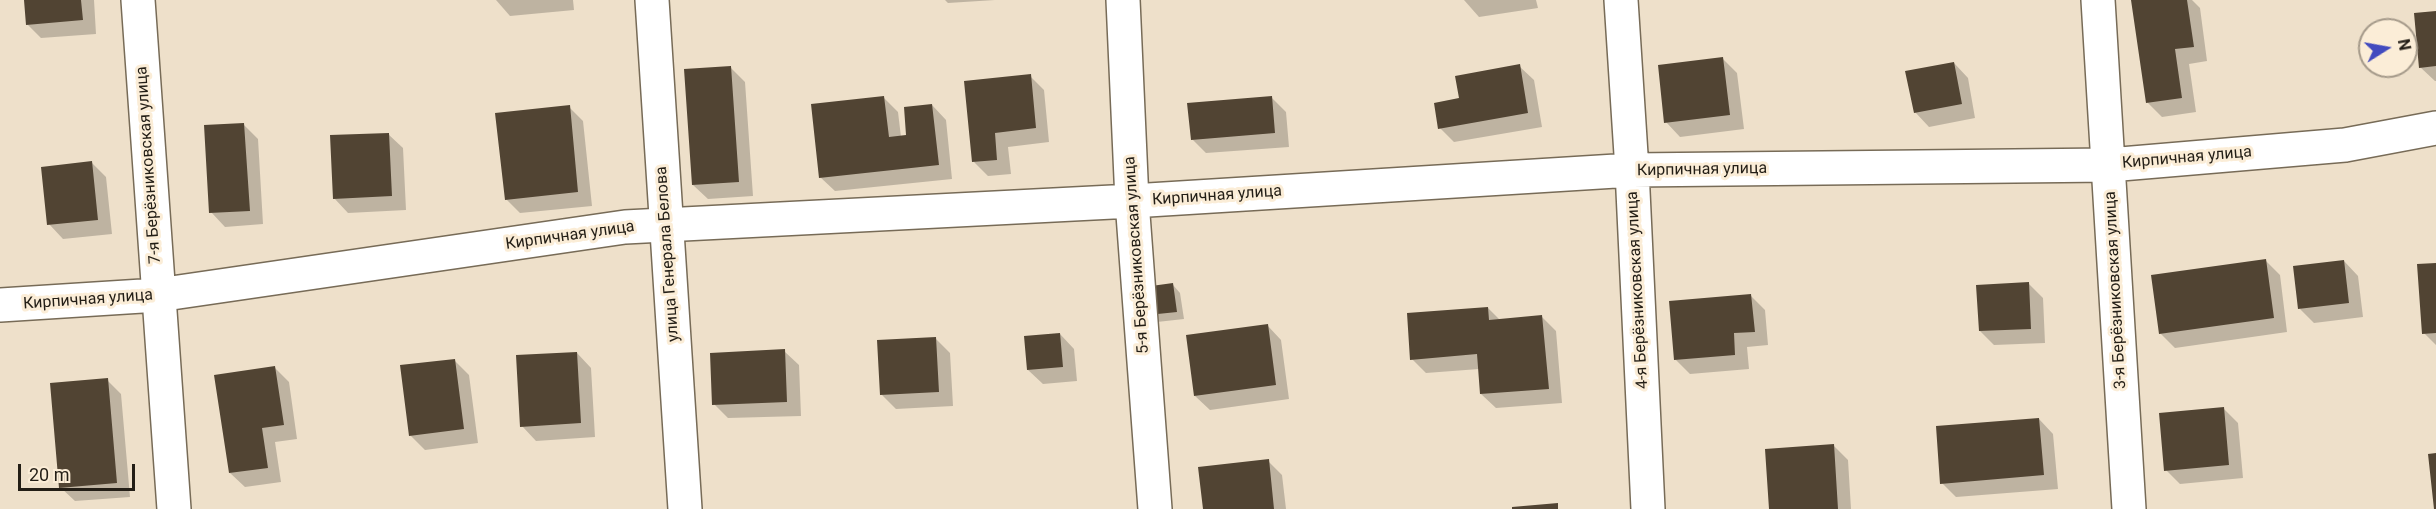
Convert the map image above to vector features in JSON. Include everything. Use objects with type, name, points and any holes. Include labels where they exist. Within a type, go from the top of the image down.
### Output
[{"type":"street","name":"7-я Берёзниковская улица","points":[[138,0],[174,509]]},
{"type":"street","name":"улица Генерала Белова","points":[[652,0],[685,509]]},
{"type":"street","name":"5-я Берёзниковская улица","points":[[1123,0],[1132,201],[1155,509]]},
{"type":"street","name":"4-я Берёзниковская улица","points":[[1621,0],[1632,170],[1648,509]]},
{"type":"street","name":"3-я Берёзниковская улица","points":[[2098,0],[2129,509]]},
{"type":"street","name":"Кирпичная улица","points":[[0,305],[158,295],[625,227],[1132,201],[1632,170],[2109,165],[2345,144],[2436,128]]},
{"type":"building","points":[[24,0],[81,0],[83,20],[26,25]]},
{"type":"building","points":[[2131,0],[2187,0],[2194,47],[2175,49],[2182,98],[2146,103]]},
{"type":"building","points":[[2436,11],[2436,66],[2419,68],[2418,18],[2414,18],[2414,13]]},
{"type":"building","points":[[1723,57],[1730,115],[1664,123],[1658,65]]},
{"type":"building","points":[[1954,62],[1962,104],[1914,113],[1905,71]]},
{"type":"building","points":[[1520,64],[1528,113],[1438,129],[1434,103],[1459,98],[1455,76]]},
{"type":"building","points":[[731,66],[739,182],[692,185],[684,69]]},
{"type":"building","points":[[1031,74],[1036,128],[995,133],[997,160],[972,162],[964,81]]},
{"type":"building","points":[[884,96],[889,137],[906,135],[904,107],[932,104],[939,165],[819,178],[811,104]]},
{"type":"building","points":[[1272,96],[1275,133],[1191,140],[1187,103]]},
{"type":"building","points":[[570,105],[578,192],[505,200],[495,113]]},
{"type":"building","points":[[244,123],[250,211],[209,213],[204,125]]},
{"type":"building","points":[[389,133],[392,196],[333,199],[330,135]]},
{"type":"building","points":[[92,161],[98,220],[47,225],[41,167]]},
{"type":"building","points":[[2266,259],[2274,318],[2159,334],[2151,275]]},
{"type":"building","points":[[2344,260],[2349,303],[2298,309],[2293,266]]},
{"type":"building","points":[[2436,263],[2436,333],[2422,334],[2417,264]]},
{"type":"building","points":[[2029,282],[2031,329],[1979,331],[1976,285]]},
{"type":"building","points":[[1173,283],[1177,312],[1148,315],[1144,287]]},
{"type":"building","points":[[1751,294],[1755,332],[1734,333],[1735,355],[1674,360],[1669,301]]},
{"type":"building","points":[[1488,307],[1489,320],[1542,315],[1549,389],[1480,394],[1477,354],[1410,360],[1407,313]]},
{"type":"building","points":[[1268,324],[1276,385],[1194,396],[1186,335]]},
{"type":"building","points":[[1060,333],[1063,367],[1027,370],[1024,336]]},
{"type":"building","points":[[936,337],[939,392],[880,395],[877,340]]},
{"type":"building","points":[[785,349],[787,402],[712,405],[710,353]]},
{"type":"building","points":[[577,352],[581,423],[520,427],[516,355]]},
{"type":"building","points":[[455,359],[464,429],[409,436],[400,365]]},
{"type":"building","points":[[275,366],[284,425],[262,428],[268,468],[229,473],[214,375]]},
{"type":"building","points":[[108,378],[117,483],[59,488],[50,383]]},
{"type":"building","points":[[2224,407],[2229,465],[2164,471],[2159,413]]},
{"type":"building","points":[[2039,418],[2044,475],[1940,484],[1936,426]]},
{"type":"building","points":[[1834,444],[1838,509],[1769,509],[1765,449]]},
{"type":"building","points":[[2436,453],[2436,509],[2434,509],[2428,454]]},
{"type":"building","points":[[1269,459],[1274,509],[1203,509],[1198,467]]},
{"type":"building","points":[[1558,503],[1558,509],[1512,509],[1512,507]]}]
